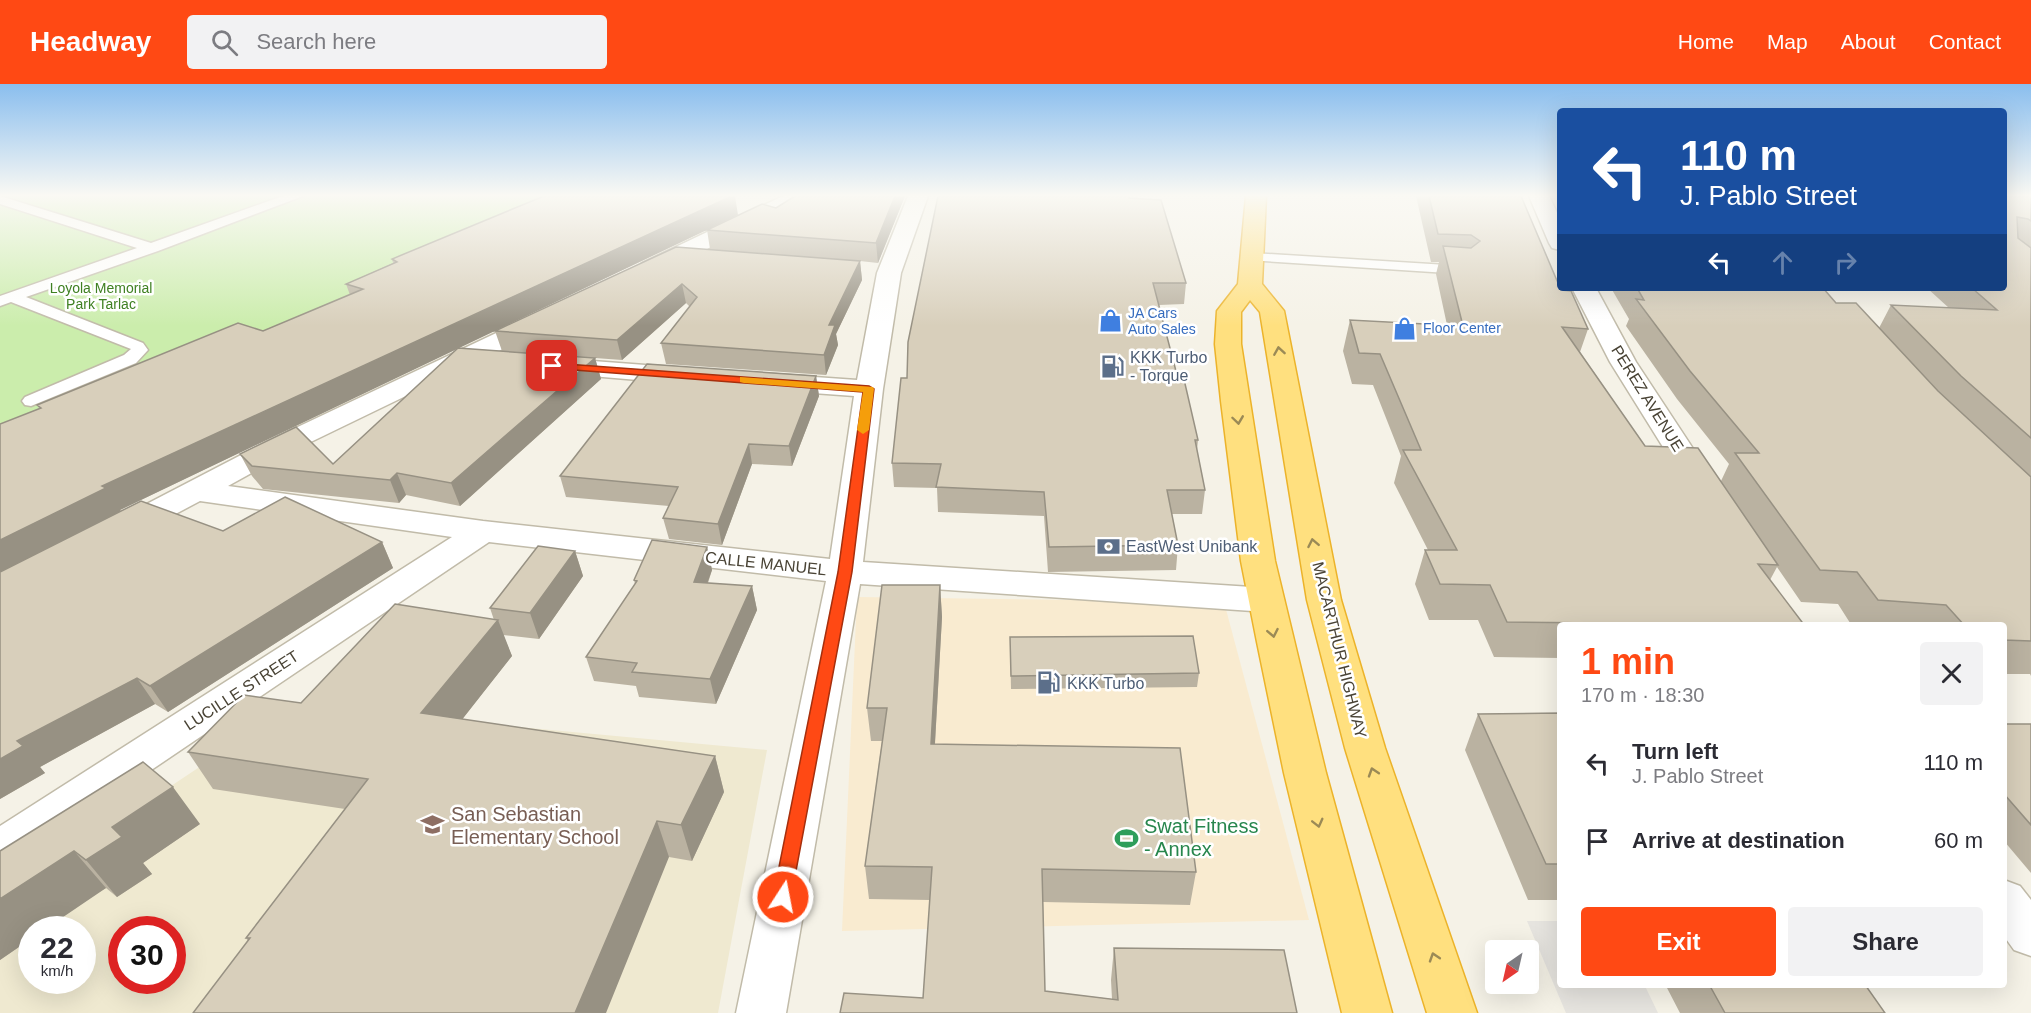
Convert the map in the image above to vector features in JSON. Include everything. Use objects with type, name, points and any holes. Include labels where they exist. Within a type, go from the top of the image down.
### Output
[{"type":"highway","points":[[1253,239],[1251,271],[1229,311],[1228,344],[1258,561],[1305,773],[1367,1013]]},
{"type":"highway","name":"MACARTHUR HIGHWAY","points":[[1251,271],[1272,310],[1324,600],[1365,748],[1452,1013]]},
{"type":"street","points":[[632,276],[710,239]]},
{"type":"street","points":[[761,1013],[845,572],[869,389],[877,272],[895,239]]},
{"type":"street","points":[[675,256],[722,259]]},
{"type":"street","name":"PEREZ AVENUE","points":[[1586,291],[1623,362],[1716,507]]},
{"type":"street","points":[[104,538],[276,448],[558,313]]},
{"type":"street","points":[[462,359],[706,377]]},
{"type":"street","points":[[753,381],[869,389]]},
{"type":"street","name":"CALLE MANUEL","points":[[197,491],[483,531],[845,572],[1267,600]]},
{"type":"street","name":"LUCILLE STREET","points":[[0,849],[483,531]]},
{"type":"street","points":[[2007,904],[2031,934]]},
{"type":"lane","points":[[125,239],[153,248]]},
{"type":"lane","points":[[6,299],[177,239]]},
{"type":"lane","points":[[1251,271],[1463,270]]},
{"type":"lane","points":[[6,299],[137,346],[140,350],[129,359],[31,401]]},
{"type":"shaded area","points":[[857,597],[1224,602],[1309,920],[842,931]]},
{"type":"shaded area","name":"San Sebastian Elementary School","points":[[291,706],[767,750],[718,1013],[0,1013],[0,900]]},
{"type":"shaded area","points":[[1527,921],[1557,921],[1557,988],[1646,988],[1658,1013],[1566,1013],[1539,949],[1539,940],[1535,940]]},
{"type":"green space","name":"Loyola Memorial Park Tarlac","points":[[0,239],[489,239],[0,448]]},
{"type":"building","points":[[439,239],[638,239],[102,486],[106,488],[0,540],[0,424],[41,408],[37,405],[238,323],[263,331],[363,289],[346,284],[397,262],[392,259]]},
{"type":"building","points":[[829,239],[877,239],[876,243]]},
{"type":"building","points":[[929,239],[1173,239],[1186,283],[1153,283],[1177,375],[1183,375],[1198,440],[1195,440],[1205,490],[1167,490],[1178,545],[1049,547],[1044,492],[936,487],[941,464],[892,463],[901,378],[907,378],[908,342]]},
{"type":"building","points":[[1478,239],[1539,239],[1557,281],[1557,291],[1571,291],[1588,329],[1562,327],[1645,446],[1698,448],[1778,565],[1758,564],[1802,622],[1507,622],[1490,585],[1440,584],[1425,550],[1457,550],[1403,450],[1421,450],[1380,354],[1359,353],[1350,320],[1463,326],[1443,246],[1471,248],[1480,241]]},
{"type":"building","points":[[2007,239],[2020,239],[2031,248],[2031,438],[1961,376],[1891,305],[1997,310],[1975,291],[2007,291]]},
{"type":"building","points":[[676,247],[860,261],[829,325],[835,325],[824,355],[661,343],[697,297],[682,284],[617,340],[495,331]]},
{"type":"building","points":[[1639,291],[1826,291],[1836,303],[1856,303],[1938,391],[2031,477],[2031,641],[2007,640],[2007,622],[1961,622],[1946,605],[1878,600],[1857,572],[1820,570],[1735,453],[1759,453],[1690,371],[1636,299],[1644,300]]},
{"type":"building","points":[[458,348],[595,358],[451,483],[397,473],[390,480],[252,466],[240,454],[296,427],[333,464]]},
{"type":"building","points":[[647,364],[816,376],[789,446],[749,444],[718,524],[663,518],[678,487],[560,476]]},
{"type":"building","points":[[285,497],[382,542],[150,686],[137,678],[17,741],[23,746],[0,759],[0,572],[141,501],[223,531]]},
{"type":"building","points":[[652,540],[707,547],[694,582],[752,586],[710,679],[632,672],[637,663],[586,657],[637,581],[634,580]]},
{"type":"building","points":[[538,546],[575,551],[530,613],[490,608]]},
{"type":"building","points":[[882,585],[940,585],[931,744],[1180,748],[1196,872],[1042,869],[1045,991],[1118,1000],[1114,948],[1284,950],[1297,1013],[840,1013],[844,993],[923,998],[932,867],[865,866],[887,708],[867,708]]},
{"type":"building","points":[[395,604],[498,620],[421,713],[715,756],[681,825],[657,821],[575,1013],[193,1013],[250,938],[246,938],[368,779],[188,752],[244,695],[301,703]]},
{"type":"building","points":[[1193,636],[1199,673],[1011,676],[1010,637]]},
{"type":"building","points":[[1557,713],[1557,864],[1546,864],[1478,714]]},
{"type":"building","points":[[2007,724],[2031,724],[2031,825],[2007,797]]},
{"type":"building","points":[[143,762],[173,787],[112,827],[122,837],[86,860],[74,851],[0,899],[0,851]]},
{"type":"building","points":[[1711,988],[1867,988],[1885,1013],[1725,1013]]},
{"type":"slow traffic","points":[[744,380],[869,389],[863,430]]},
{"type":"place","name":"JA Cars Auto Sales","points":[[1110,321]]},
{"type":"place","name":"Floor Center","points":[[1405,328]]},
{"type":"place","name":"KKK Turbo - Torque","points":[[1112,366]]},
{"type":"place","name":"EastWest Unibank","points":[[1108,546]]},
{"type":"place","name":"KKK Turbo","points":[[1049,683]]},
{"type":"place","name":"San Sebastian Elementary School","points":[[433,825]]},
{"type":"place","name":"Swat Fitness - Annex","points":[[1126,838]]},
{"type":"route","points":[[552,366],[869,389],[845,572],[783,897]]}]
